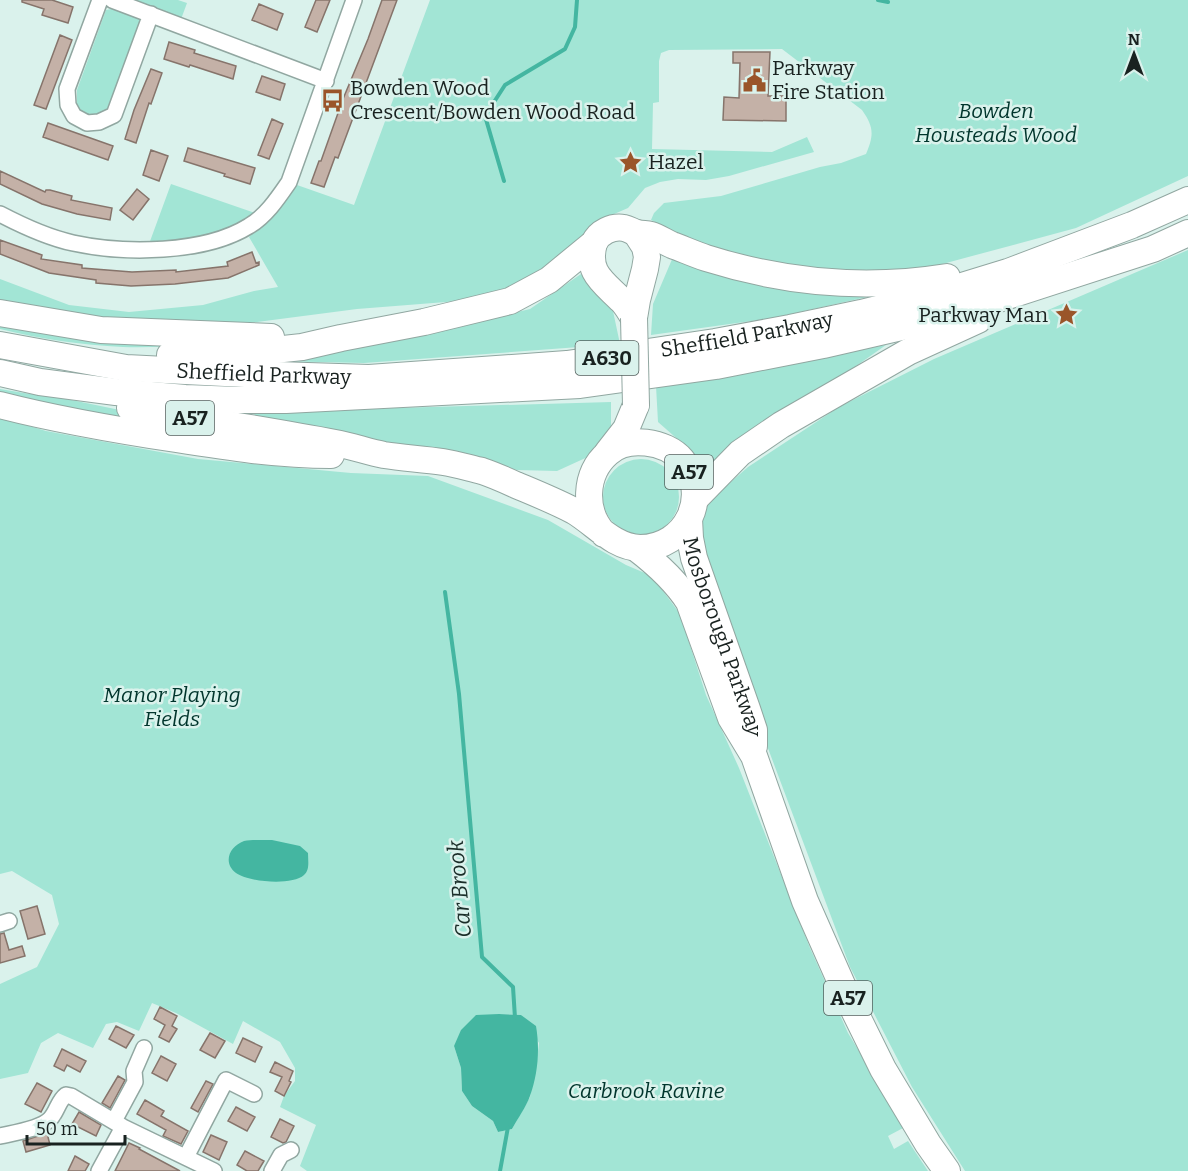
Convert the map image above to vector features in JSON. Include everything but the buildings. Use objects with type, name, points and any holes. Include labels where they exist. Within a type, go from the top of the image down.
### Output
[{"type":"highway","name":"Sheffield Parkway","points":[[3,346],[126,368],[369,378],[567,364],[715,342],[829,321],[884,308],[1008,272],[1132,225],[1188,200]]},
{"type":"highway","points":[[634,318],[622,300],[597,276],[592,260],[596,238],[603,232],[614,228],[625,228],[636,233],[652,235],[703,257],[758,273],[807,281],[870,284],[914,282],[955,276],[1132,225]]},
{"type":"highway","name":"Sheffield Parkway","points":[[0,374],[116,392],[236,400],[297,400],[580,385],[716,366],[923,322],[1153,249],[1188,232]]},
{"type":"highway","name":"A57","points":[[636,233],[643,242],[647,256],[634,318],[636,405],[642,432],[651,443]]},
{"type":"highway","points":[[3,346],[130,357],[237,354],[302,347],[424,322],[510,301],[549,280],[594,243]]},
{"type":"highway","points":[[692,509],[740,453],[816,404],[908,352],[957,329],[1153,249]]},
{"type":"highway","points":[[0,313],[101,330],[341,338]]},
{"type":"highway","name":"A57","points":[[0,374],[82,400],[338,443],[382,454],[444,462],[484,472],[542,495],[575,512],[604,534],[626,546],[636,548],[657,546],[667,542],[683,528],[692,509],[694,488],[687,468],[681,459],[663,447],[651,443],[634,443],[608,452]]},
{"type":"highway","points":[[0,405],[130,432],[232,448],[303,455],[382,454]]},
{"type":"highway","name":"A57","points":[[604,534],[593,517],[589,502],[589,486],[594,471],[626,429],[636,405]]},
{"type":"highway","name":"Mosborough Parkway","points":[[692,509],[690,538],[700,578],[753,730],[754,756]]},
{"type":"highway","name":"Mosborough Parkway","points":[[636,548],[668,574],[689,602],[731,718],[754,756],[805,901],[847,996],[883,1069],[947,1171]]},
{"type":"street","points":[[100,0],[67,89],[68,105],[74,116],[87,123],[99,122],[114,115],[151,14]]},
{"type":"street","points":[[112,0],[326,81]]},
{"type":"street","points":[[0,214],[20,225],[72,243],[120,250],[172,249],[224,239],[250,226],[277,200],[289,182],[354,0]]},
{"type":"street","points":[[99,1171],[135,1082],[134,1071],[144,1048]]},
{"type":"street","points":[[186,1157],[226,1080],[254,1094]]},
{"type":"street","points":[[0,1136],[41,1126],[49,1120],[61,1099],[66,1095],[118,1124],[214,1171]]},
{"type":"street","points":[[272,1171],[280,1155],[291,1150]]},
{"type":"green space","points":[[121,0],[178,0],[187,3],[180,22]]},
{"type":"green space","name":"Bowden Housteads Wood","points":[[430,0],[1188,0],[1188,176],[1076,228],[935,266],[887,274],[809,268],[746,257],[686,238],[651,220],[654,213],[664,203],[721,196],[866,154],[872,131],[871,126],[862,110],[782,49],[669,50],[661,53],[659,61],[659,102],[653,103],[652,149],[772,152],[807,137],[814,152],[729,176],[706,180],[678,179],[660,182],[645,188],[628,208],[598,221],[555,263],[484,299],[357,309],[257,322],[186,324],[126,322],[0,303],[0,279],[69,305],[129,312],[203,305],[278,287],[249,237],[297,185],[354,205]]},
{"type":"green space","points":[[116,8],[136,14],[141,22],[110,110],[95,118],[82,114],[77,104],[77,90],[106,10]]},
{"type":"green space","points":[[171,184],[255,213],[226,234],[149,244]]},
{"type":"green space","points":[[1188,250],[1188,1171],[965,1171],[912,1087],[850,967],[736,663],[699,530],[708,502],[748,467],[839,407],[934,359]]},
{"type":"green space","points":[[673,257],[876,295],[773,318],[651,335],[653,304]]},
{"type":"green space","points":[[581,274],[599,290],[613,311],[620,344],[364,363],[274,361],[419,336],[530,309]]},
{"type":"green space","points":[[0,320],[197,345],[132,347],[76,343],[0,329]]},
{"type":"green space","points":[[886,345],[802,404],[707,465],[658,422],[656,386]]},
{"type":"green space","points":[[0,389],[30,394],[33,392],[216,427],[214,435],[0,396]]},
{"type":"green space","points":[[611,402],[611,433],[592,455],[557,471],[517,470],[253,417],[256,412]]},
{"type":"green space","points":[[0,417],[46,431],[198,459],[351,473],[428,476],[548,520],[626,565],[652,576],[680,614],[706,695],[739,768],[810,948],[848,1033],[905,1127],[888,1136],[894,1149],[908,1141],[928,1171],[307,1171],[300,1166],[316,1125],[280,1107],[284,1096],[295,1081],[295,1068],[280,1042],[243,1021],[233,1044],[176,1013],[152,1003],[139,1031],[117,1022],[106,1024],[93,1048],[58,1033],[41,1043],[28,1073],[0,1079],[0,984],[37,967],[59,924],[52,895],[12,871],[0,874]],"holes":[[[499,1014],[521,1015],[539,1043],[536,1068],[530,1097],[512,1129],[498,1132],[493,1121],[472,1106],[462,1091],[461,1068],[454,1046]]]},
{"type":"green space","points":[[634,459],[648,459],[662,465],[673,476],[679,490],[676,512],[668,524],[648,535],[634,535],[620,529],[609,518],[603,504],[603,490],[609,476],[620,465]]},
{"type":"shaded area","points":[[272,840],[300,846],[308,853],[306,873],[290,881],[270,882],[250,879],[236,873],[229,864],[232,850],[244,841]]},
{"type":"shaded area","points":[[476,1015],[521,1015],[536,1026],[538,1052],[535,1079],[526,1104],[512,1129],[498,1132],[493,1121],[472,1106],[462,1091],[461,1068],[454,1046],[461,1030]]},
{"type":"waterway","name":"Car Brook","points":[[504,181],[485,116],[505,85],[565,49],[575,27],[577,0]]},
{"type":"waterway","points":[[878,0],[888,2]]},
{"type":"waterway","name":"Car Brook","points":[[445,592],[459,694],[482,957],[513,987],[515,1018]]},
{"type":"waterway","name":"Car Brook","points":[[500,1171],[508,1127]]},
{"type":"place","name":"Parkway Fire Station","points":[[754,80]]},
{"type":"place","name":"Bowden Wood Crescent/Bowden Wood Road","points":[[332,100]]},
{"type":"place","name":"Hazel","points":[[630,162]]},
{"type":"place","name":"Parkway Man","points":[[1066,315]]},
{"type":"park label","name":"Manor Playing Fields","points":[[172,707]]},
{"type":"park label","name":"Carbrook Ravine","points":[[646,1091]]}]
